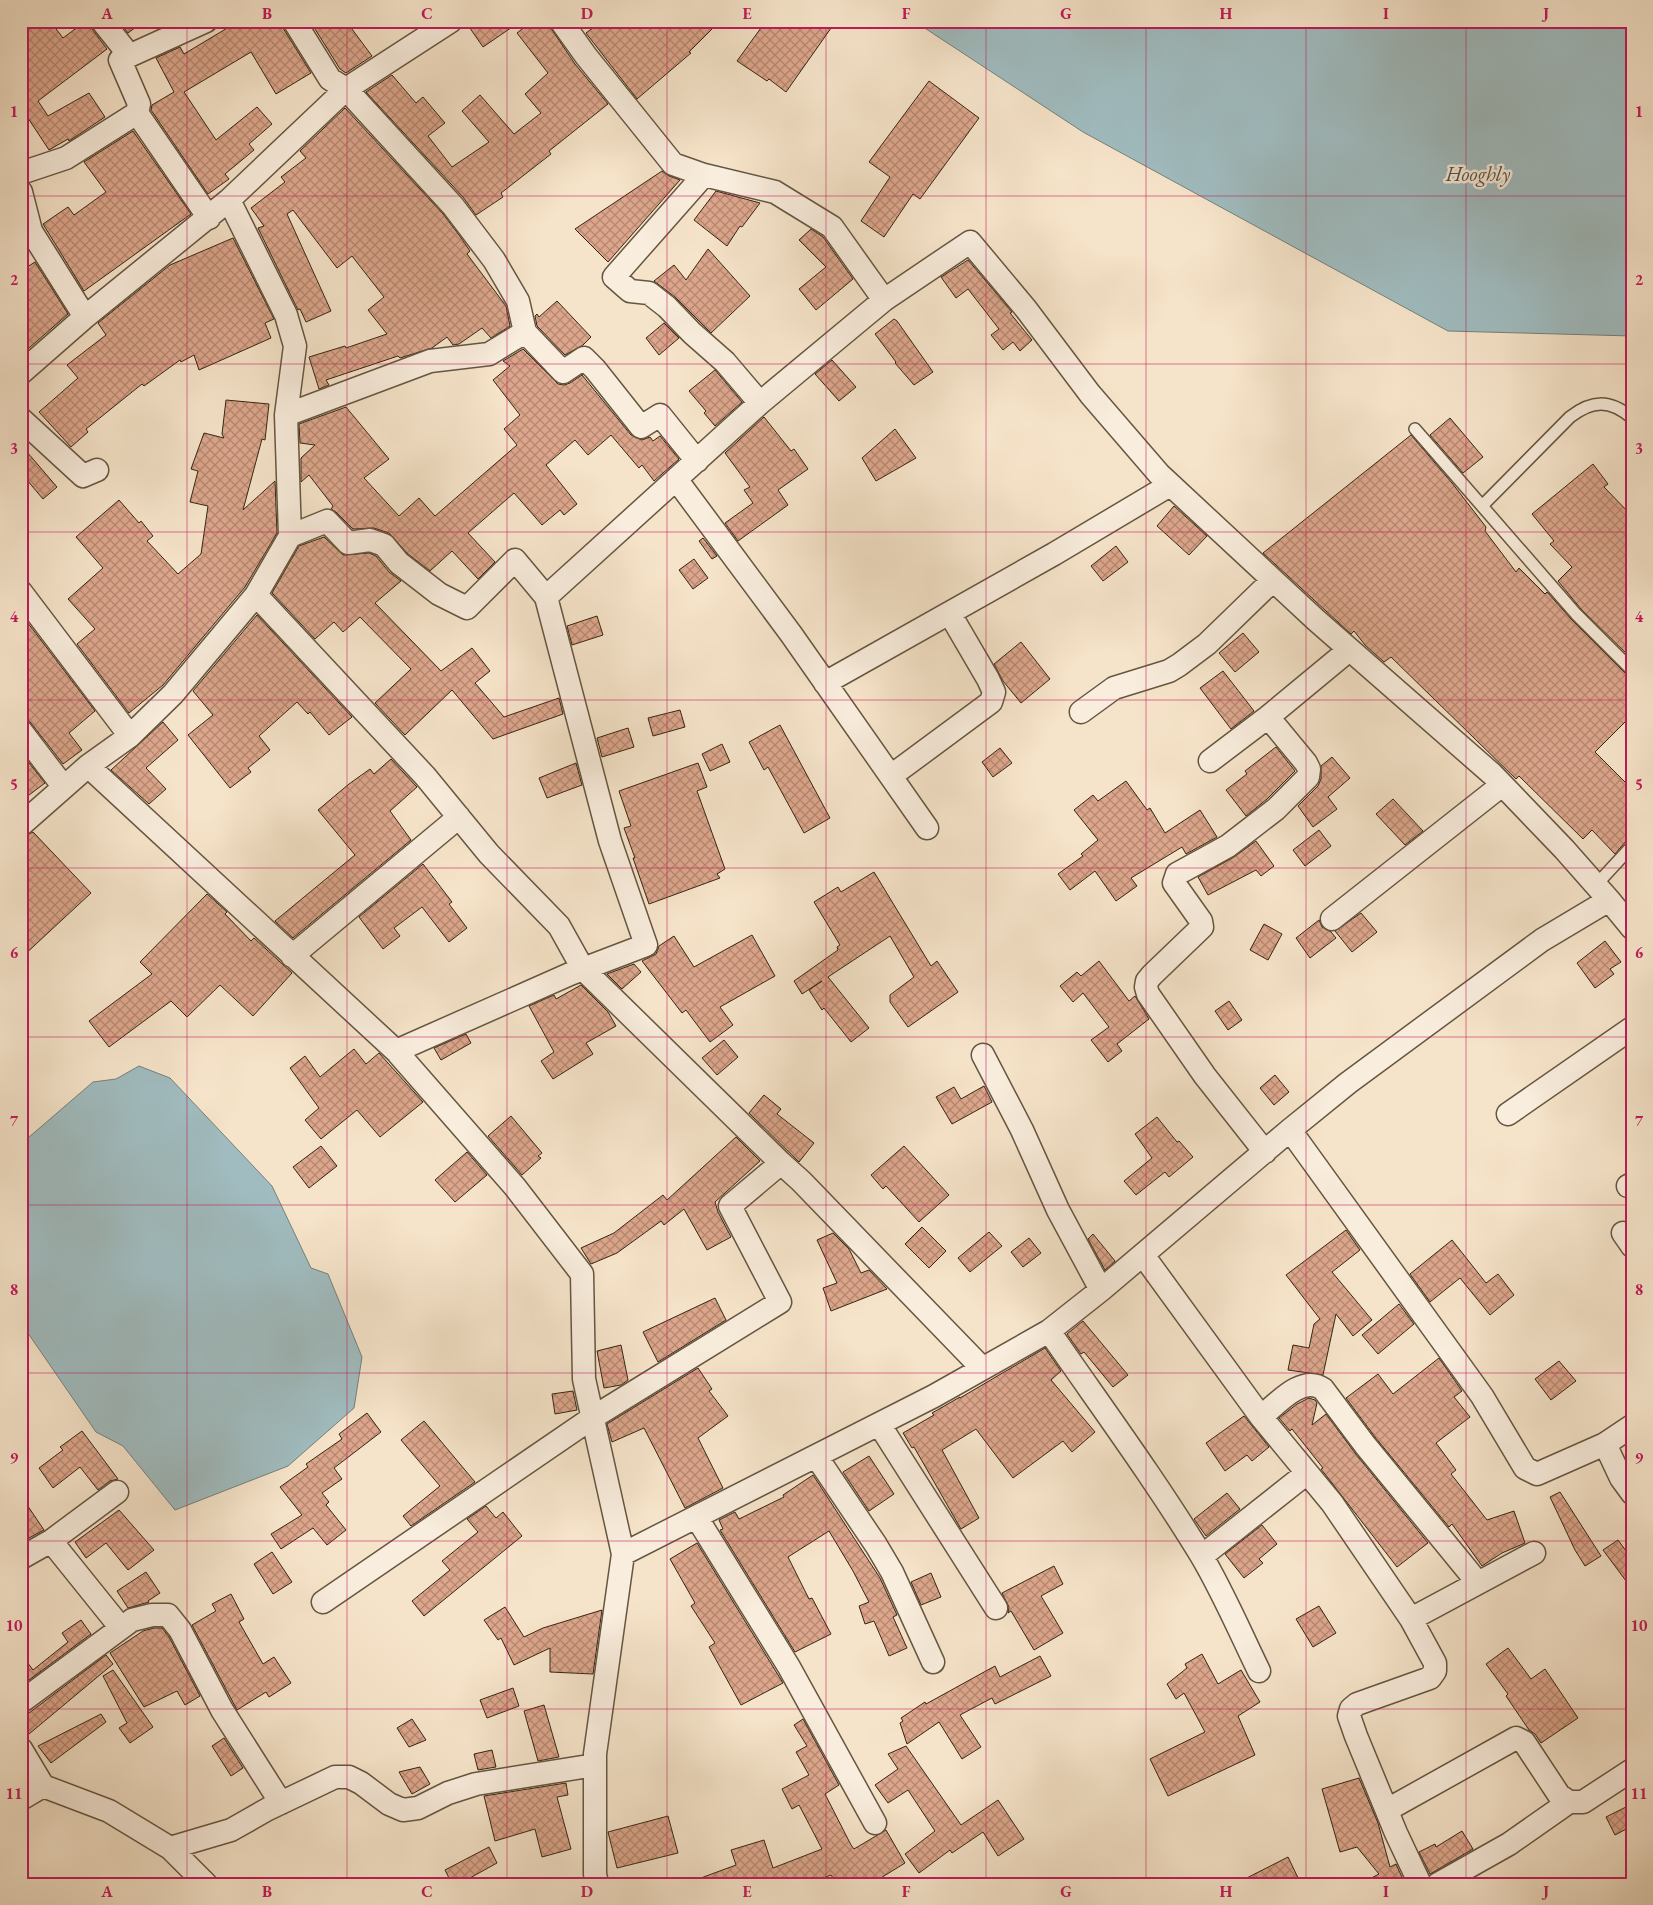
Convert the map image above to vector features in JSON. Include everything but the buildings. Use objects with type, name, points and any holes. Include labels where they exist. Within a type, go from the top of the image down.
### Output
[{"type":"street","points":[[102,21],[129,55]]},
{"type":"street","points":[[206,21],[120,60],[139,104],[137,114],[209,218]]},
{"type":"street","points":[[294,21],[330,80],[346,89],[453,206],[494,260],[518,301],[525,332],[563,372],[584,358],[641,427],[660,415],[698,461]]},
{"type":"street","points":[[21,373],[85,317],[209,218],[346,89],[450,21]]},
{"type":"street","points":[[561,21],[586,56],[674,164],[704,175],[775,192],[832,227],[884,300]]},
{"type":"street","points":[[21,173],[66,158],[137,114]]},
{"type":"street","points":[[704,175],[614,277],[630,291],[649,293],[667,307],[692,333],[725,362],[760,404]]},
{"type":"street","points":[[21,192],[31,231],[85,317]]},
{"type":"street","points":[[21,825],[63,786],[130,736],[173,694],[256,595],[290,536],[286,415],[295,346],[286,315],[229,200]]},
{"type":"street","points":[[546,597],[760,404],[884,300],[970,242],[1026,309],[1090,394],[1170,485],[1349,650],[1502,785],[1564,849],[1632,928]]},
{"type":"street","points":[[286,415],[430,361],[489,354],[525,332]]},
{"type":"street","points":[[21,419],[83,476],[97,470]]},
{"type":"street","points":[[676,479],[791,634],[927,828]]},
{"type":"street","points":[[825,683],[950,614],[1170,485]]},
{"type":"street","points":[[290,536],[327,521],[348,543],[370,540],[384,545],[399,563],[439,594],[467,608],[515,560],[546,597],[610,841],[646,945],[583,969],[396,1052]]},
{"type":"street","points":[[1081,712],[1114,688],[1169,671],[1179,665],[1207,644],[1273,580]]},
{"type":"street","points":[[21,592],[130,736]]},
{"type":"street","points":[[256,595],[425,776],[489,854],[559,926],[583,969],[808,1188],[982,1368]]},
{"type":"street","points":[[892,776],[991,702],[994,692],[988,679],[950,614]]},
{"type":"street","points":[[1210,761],[1268,717],[1349,650]]},
{"type":"street","points":[[1265,1152],[1205,1076],[1154,1002],[1146,987],[1147,981],[1152,975],[1202,927],[1201,921],[1174,883],[1177,874],[1228,846],[1276,809],[1308,776],[1309,770],[1306,763],[1268,717]]},
{"type":"street","points":[[21,731],[63,786]]},
{"type":"street","points":[[88,766],[396,1052],[515,1186],[582,1274],[584,1379],[623,1554],[596,1745],[595,1874],[597,1884]]},
{"type":"street","points":[[1332,919],[1502,785]]},
{"type":"street","points":[[292,956],[459,817]]},
{"type":"street","points":[[623,1554],[934,1396],[1049,1331],[1101,1290],[1348,1083],[1542,940],[1602,893]]},
{"type":"street","points":[[1508,1114],[1632,1028]]},
{"type":"street","points":[[983,1055],[1022,1130],[1058,1210],[1101,1290]]},
{"type":"street","points":[[1290,1130],[1482,1396],[1525,1468],[1537,1474],[1605,1444],[1632,1426]]},
{"type":"street","points":[[323,1602],[592,1418],[780,1302],[730,1206],[781,1163]]},
{"type":"street","points":[[1143,1255],[1261,1417],[1332,1503],[1410,1619],[1435,1662],[1435,1671],[1430,1678],[1357,1704],[1351,1709],[1350,1716],[1356,1736],[1396,1833],[1420,1884]]},
{"type":"street","points":[[1049,1331],[1202,1556],[1259,1671]]},
{"type":"street","points":[[1261,1417],[1297,1388],[1311,1385],[1323,1389],[1365,1445],[1478,1583]]},
{"type":"street","points":[[879,1424],[996,1608]]},
{"type":"street","points":[[1605,1444],[1621,1478],[1632,1493]]},
{"type":"street","points":[[816,1456],[892,1572],[933,1662]]},
{"type":"street","points":[[1202,1556],[1307,1473]]},
{"type":"street","points":[[21,1558],[51,1541],[117,1492]]},
{"type":"street","points":[[697,1518],[789,1667],[875,1823]]},
{"type":"street","points":[[51,1541],[121,1628]]},
{"type":"street","points":[[1410,1619],[1534,1553]]},
{"type":"street","points":[[21,1702],[132,1620],[152,1615],[168,1615],[180,1630],[222,1710],[281,1803]]},
{"type":"street","points":[[1387,1810],[1516,1738],[1524,1742],[1559,1794],[1569,1802]]},
{"type":"street","points":[[21,1749],[43,1786],[109,1811],[170,1848],[206,1884]]},
{"type":"street","points":[[170,1848],[231,1830],[281,1803],[335,1778],[349,1777],[361,1783],[389,1804],[403,1810],[418,1808],[476,1784],[595,1766]]},
{"type":"street","points":[[1438,1884],[1509,1844],[1569,1802],[1583,1802],[1632,1770]]},
{"type":"street","points":[[21,1799],[43,1786]]},
{"type":"lane","points":[[1482,506],[1570,417],[1581,409],[1598,403],[1614,406],[1632,418]]},
{"type":"lane","points":[[1415,429],[1576,614],[1632,670]]},
{"type":"lane","points":[[1602,893],[1632,846]]},
{"type":"water","name":"Hooghly","points":[[914,21],[1632,21],[1632,336],[1448,331],[1083,132]]},
{"type":"water","points":[[139,1066],[170,1078],[272,1186],[311,1268],[328,1274],[362,1357],[354,1408],[288,1466],[175,1510],[123,1446],[96,1432],[21,1323],[21,1144],[93,1082],[116,1079]]}]
